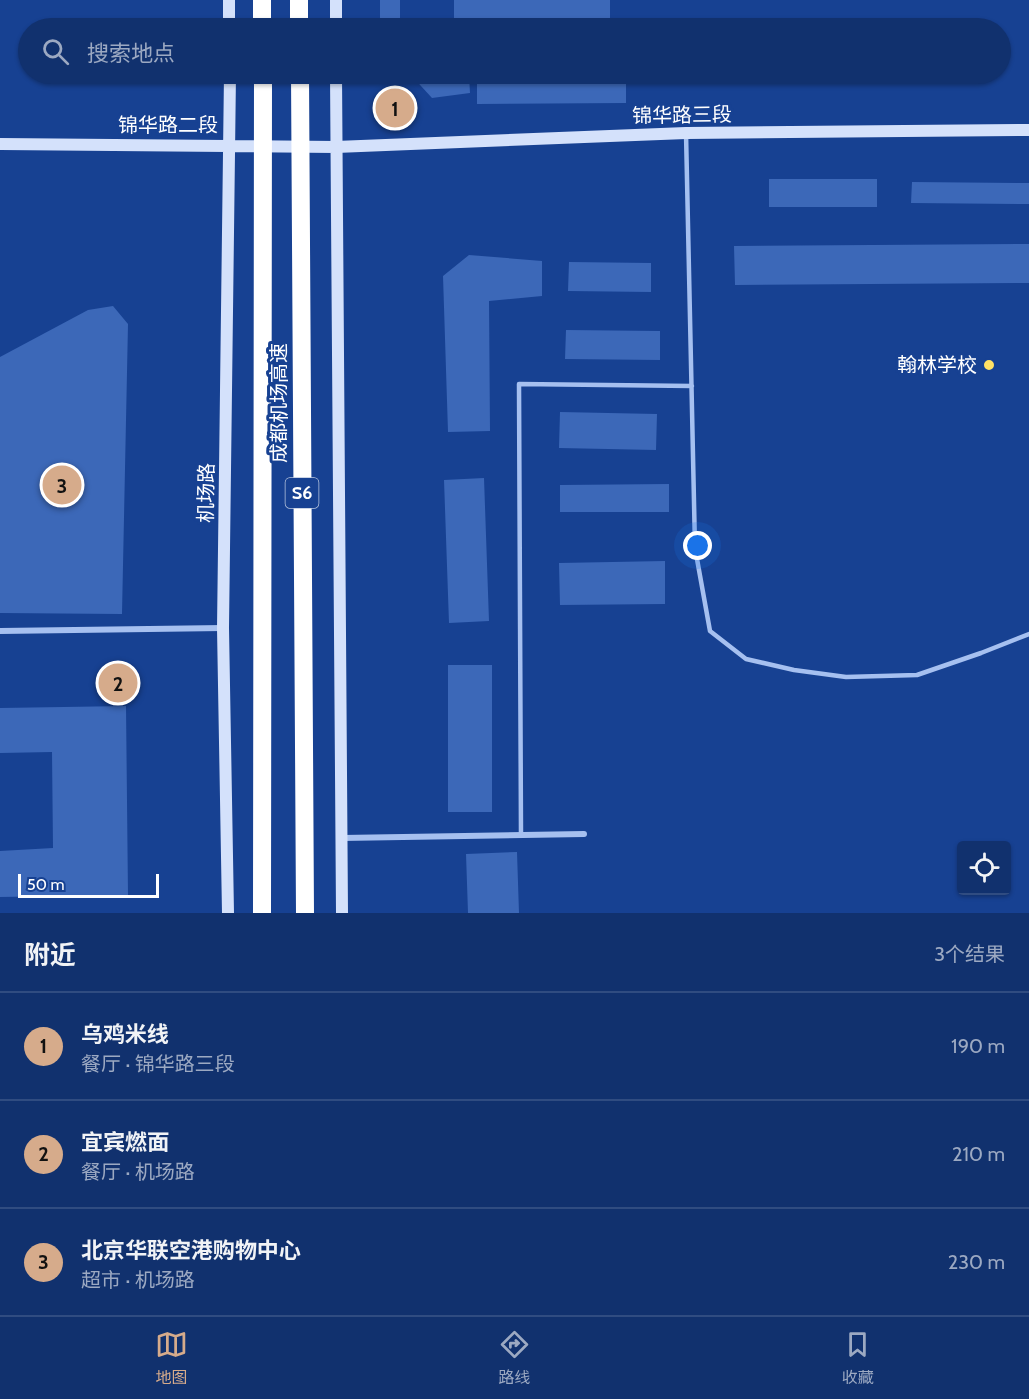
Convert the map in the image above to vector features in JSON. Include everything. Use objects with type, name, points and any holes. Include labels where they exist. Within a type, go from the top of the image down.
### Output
[{"type":"highway","points":[[262,0],[262,18]]},
{"type":"highway","points":[[299,0],[299,18]]},
{"type":"highway","name":"成都机场高速","points":[[262,913],[263,84]]},
{"type":"highway","name":"成都机场高速","points":[[300,84],[305,913]]},
{"type":"main road","points":[[229,0],[229,18]]},
{"type":"main road","points":[[336,0],[336,18]]},
{"type":"main road","name":"机场路","points":[[228,913],[223,628],[230,84]]},
{"type":"main road","points":[[336,84],[342,913]]},
{"type":"main road","name":"锦华路三段","points":[[336,147],[686,133],[1029,130]]},
{"type":"main road","name":"锦华路二段","points":[[0,144],[336,147]]},
{"type":"street","points":[[0,631],[223,628]]},
{"type":"street","points":[[342,838],[584,834]]},
{"type":"lane","points":[[686,133],[695,548],[710,631],[746,659],[794,670],[846,677],[917,675],[1029,634]]},
{"type":"lane","points":[[521,835],[519,384],[692,386]]},
{"type":"building","points":[[380,0],[400,0],[400,18],[380,18]]},
{"type":"building","points":[[454,0],[610,0],[610,18],[454,18]]},
{"type":"building","points":[[419,84],[470,84],[470,93],[432,98]]},
{"type":"building","points":[[477,84],[626,84],[626,103],[477,104]]},
{"type":"building","points":[[769,179],[877,179],[877,207],[769,207]]},
{"type":"building","points":[[912,182],[1029,183],[1029,204],[911,203]]},
{"type":"building","points":[[1029,244],[1029,283],[735,285],[734,246]]},
{"type":"building","points":[[469,255],[542,261],[542,296],[489,301],[490,431],[448,432],[443,276]]},
{"type":"building","points":[[569,262],[651,263],[651,292],[568,291]]},
{"type":"building","points":[[113,306],[128,324],[122,614],[0,613],[0,357],[88,310]]},
{"type":"building","points":[[566,330],[660,331],[660,360],[565,359]]},
{"type":"building","points":[[560,412],[657,414],[656,450],[559,448]]},
{"type":"building","points":[[484,478],[489,621],[449,623],[444,480]]},
{"type":"building","points":[[669,484],[669,512],[560,512],[560,485]]},
{"type":"building","points":[[665,561],[665,604],[560,605],[559,563]]},
{"type":"building","points":[[448,665],[492,665],[492,812],[448,812]]},
{"type":"building","points":[[126,706],[128,895],[0,897],[0,851],[53,848],[52,752],[0,753],[0,708]]},
{"type":"building","points":[[517,852],[519,913],[468,913],[466,854]]},
{"type":"place","name":"乌鸡米线","points":[[395,108]]},
{"type":"place","name":"翰林学校","points":[[989,365]]},
{"type":"place","name":"北京华联空港购物中心","points":[[62,485]]},
{"type":"place","name":"宜宾燃面","points":[[118,683]]}]
